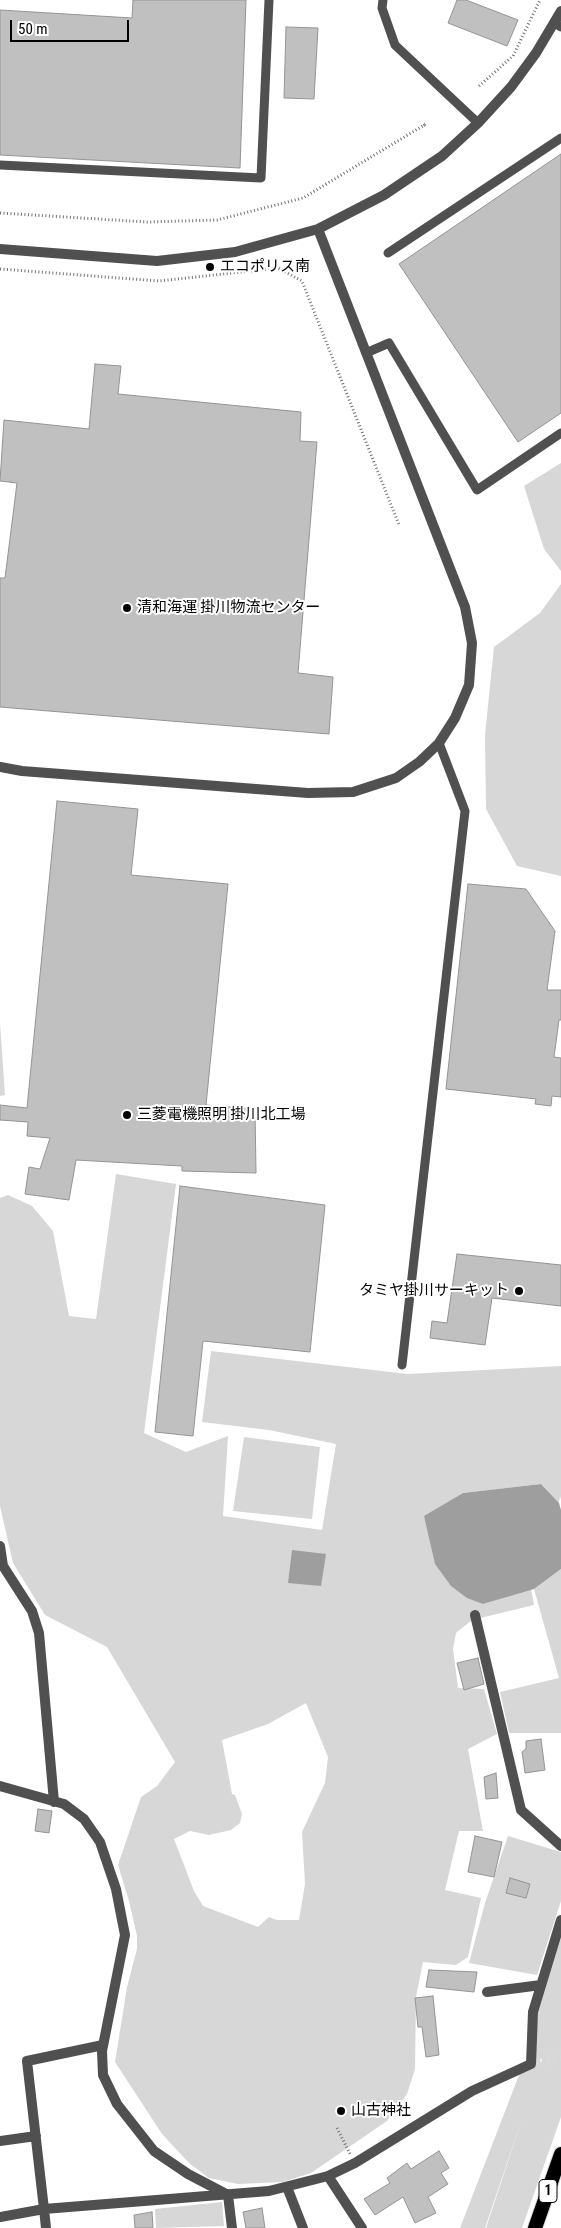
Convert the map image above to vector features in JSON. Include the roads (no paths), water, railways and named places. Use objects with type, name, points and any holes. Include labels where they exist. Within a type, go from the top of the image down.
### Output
[{"type":"highway","name":"1","points":[[535,2228],[561,2154]]},
{"type":"street","points":[[0,249],[157,261],[235,252],[318,228],[384,195],[442,156],[478,123],[511,87],[558,25],[561,11]]},
{"type":"street","points":[[0,767],[22,771],[308,793],[353,792],[396,778],[419,762],[439,743],[456,718],[468,685],[472,643],[464,607],[318,228]]},
{"type":"street","points":[[0,1546],[3,1566],[32,1611],[39,1633],[54,1802]]},
{"type":"street","points":[[475,1616],[521,1810],[561,1846]]},
{"type":"street","points":[[0,1786],[64,1804],[84,1819],[100,1842],[116,1889],[125,1935],[103,2045],[103,2075],[117,2104],[154,2151],[188,2174],[228,2195]]},
{"type":"street","points":[[0,2217],[44,2209],[269,2192],[328,2176],[354,2163],[472,2091],[531,2064],[533,2012],[561,1920]]},
{"type":"street","points":[[488,1992],[541,1985]]},
{"type":"street","points":[[46,2228],[28,2061],[103,2045]]},
{"type":"street","points":[[0,2141],[36,2136]]},
{"type":"street","points":[[328,2176],[362,2228]]},
{"type":"street","points":[[287,2187],[304,2228]]},
{"type":"street","points":[[228,2195],[232,2228]]},
{"type":"lane","points":[[0,165],[261,178],[269,0]]},
{"type":"lane","points":[[383,0],[382,8],[395,45],[478,123]]},
{"type":"lane","points":[[388,253],[561,138]]},
{"type":"lane","points":[[366,353],[389,343],[477,490],[561,433]]},
{"type":"lane","points":[[402,1366],[465,811],[439,743]]},
{"type":"tunnel","points":[[531,2064],[561,2057]]},
{"type":"place","name":"エコポリス南","points":[[210,267]]},
{"type":"place","name":"清和海運 掛川物流センター","points":[[127,608]]},
{"type":"place","name":"三菱電機照明 掛川北工場","points":[[127,1115]]},
{"type":"place","name":"タミヤ掛川サーキット","points":[[519,1291]]},
{"type":"place","name":"山古神社","points":[[341,2111]]}]
